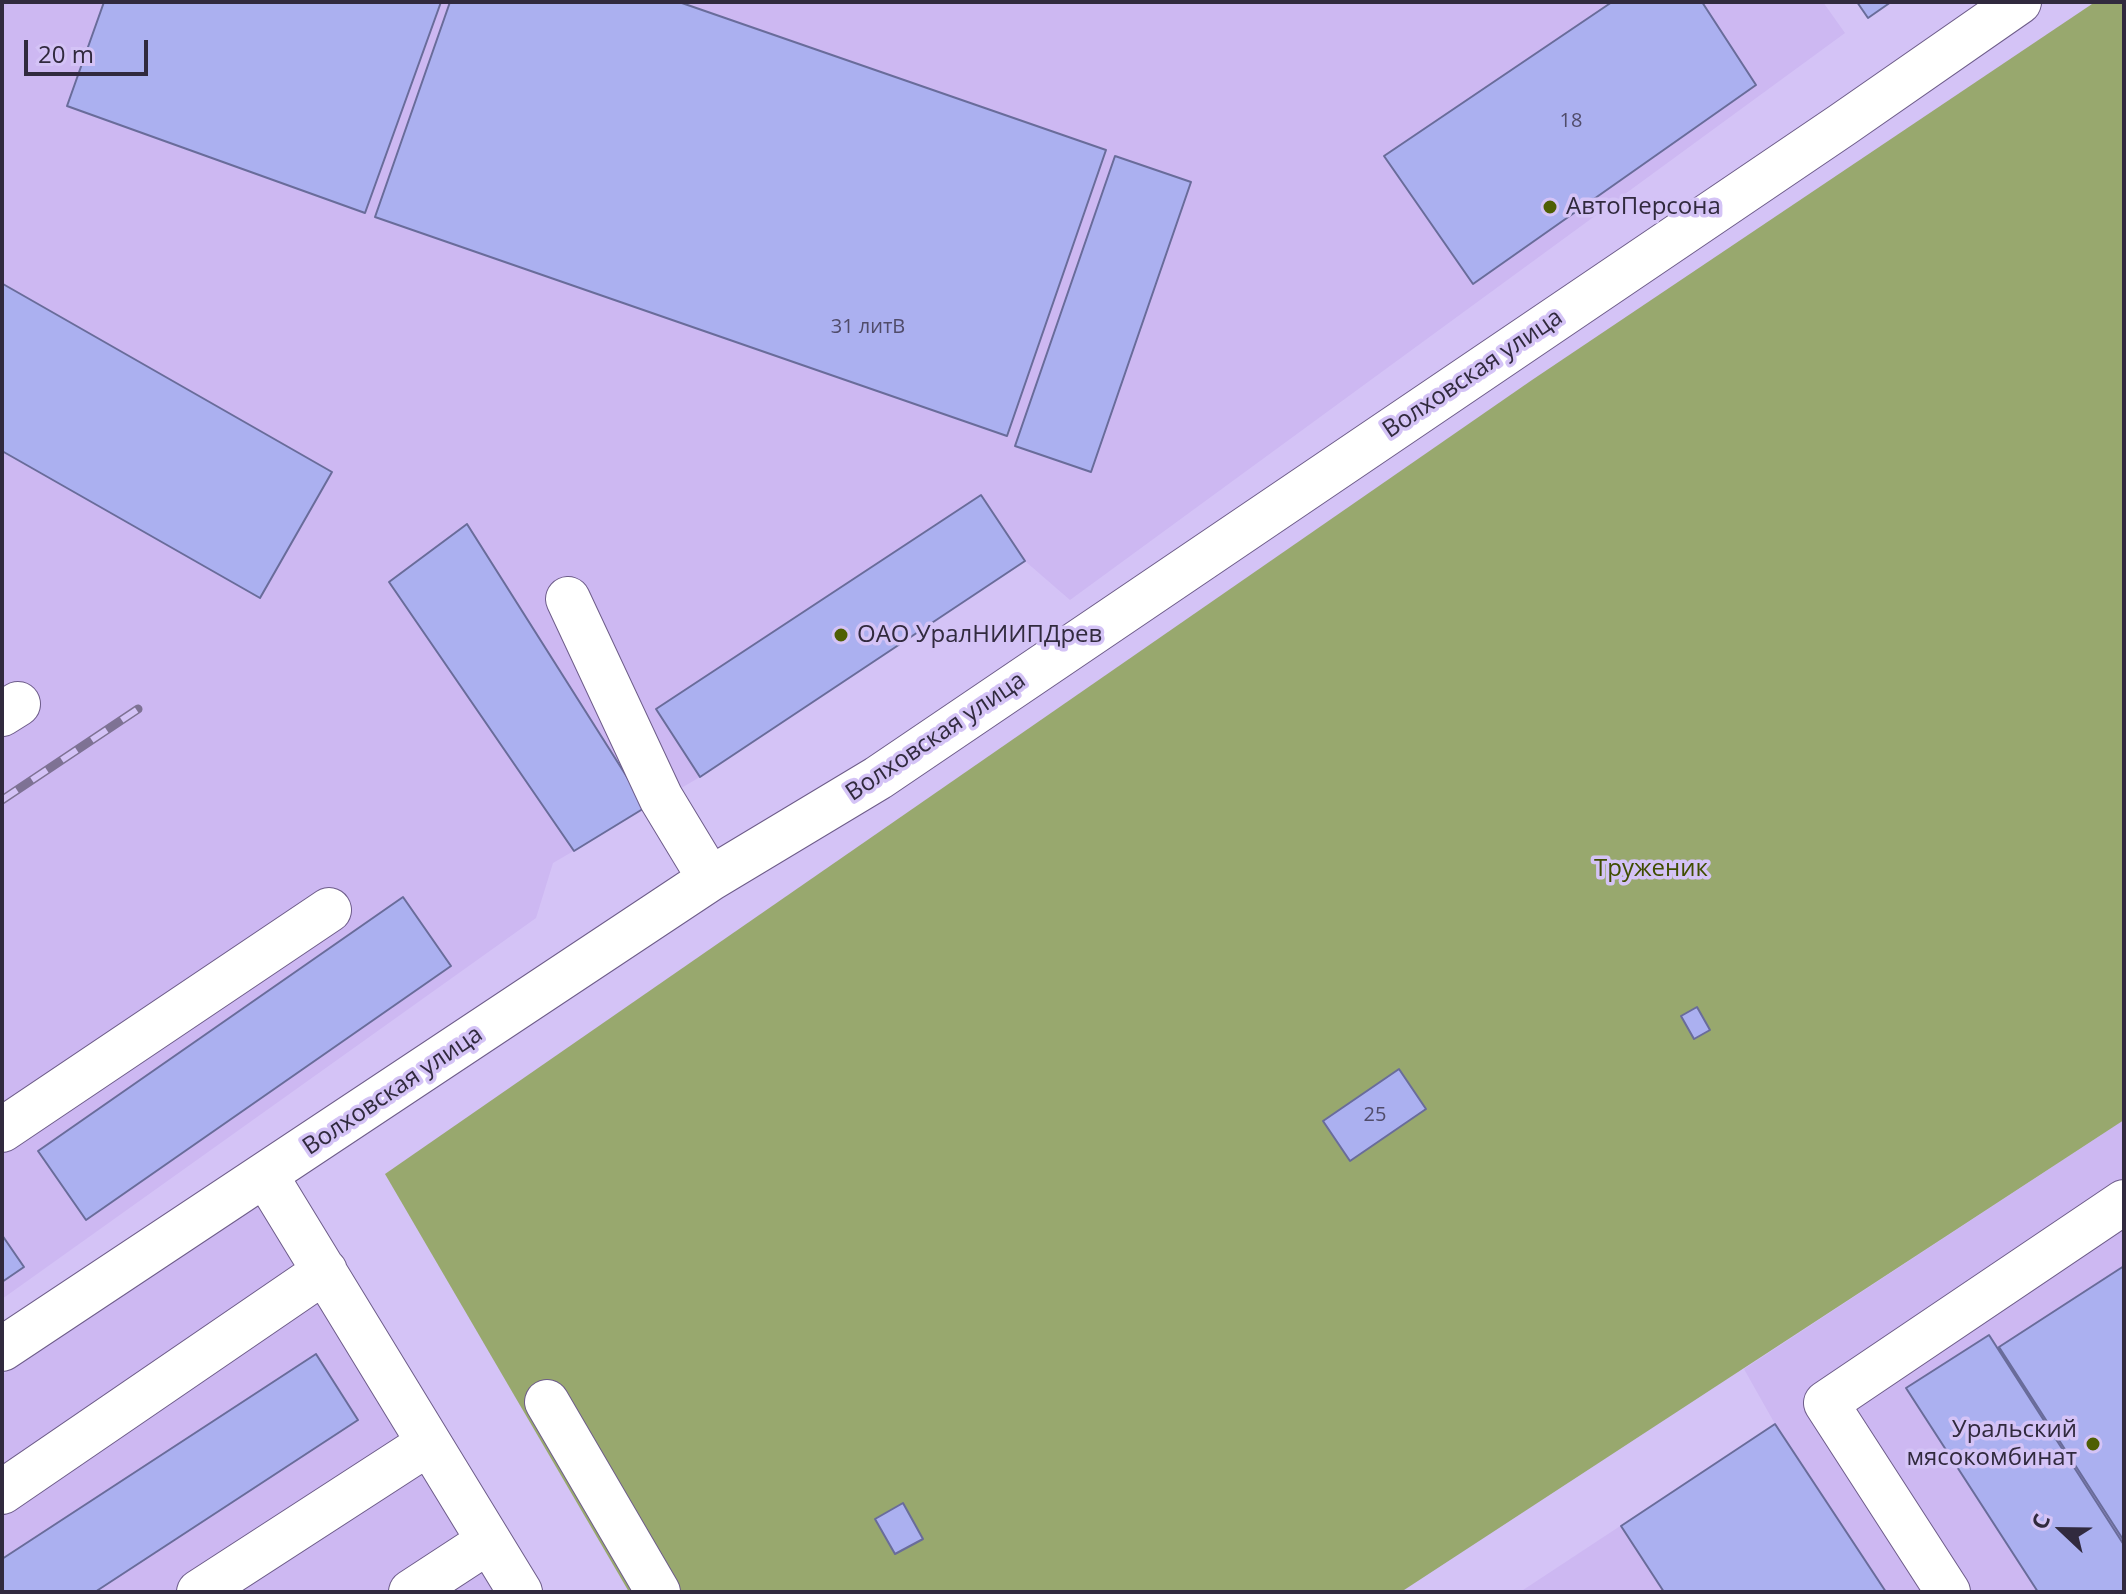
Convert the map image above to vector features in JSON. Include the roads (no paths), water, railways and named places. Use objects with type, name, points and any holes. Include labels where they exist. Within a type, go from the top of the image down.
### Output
[{"type":"street","name":"Волховская улица","points":[[2,1349],[710,879],[878,778],[2019,2]]},
{"type":"street","points":[[568,599],[661,798],[710,879]]},
{"type":"street","points":[[2,1130],[329,910]]},
{"type":"street","points":[[266,1176],[520,1592]]},
{"type":"street","points":[[1948,1592],[1826,1403],[2124,1202]]},
{"type":"street","points":[[2,1492],[325,1271]]},
{"type":"street","points":[[547,1402],[658,1592]]},
{"type":"street","points":[[199,1592],[429,1443]]},
{"type":"street","points":[[411,1592],[489,1541]]},
{"type":"railway","points":[[2,800],[138,709]]},
{"type":"place","name":"АвтоПерсона","points":[[1550,207]]},
{"type":"place","name":"ОАО УралНИИПДрев","points":[[841,635]]},
{"type":"place","name":"Уральский мясокомбинат","points":[[2093,1444]]},
{"type":"park label","name":"Труженик","points":[[1651,869]]}]
